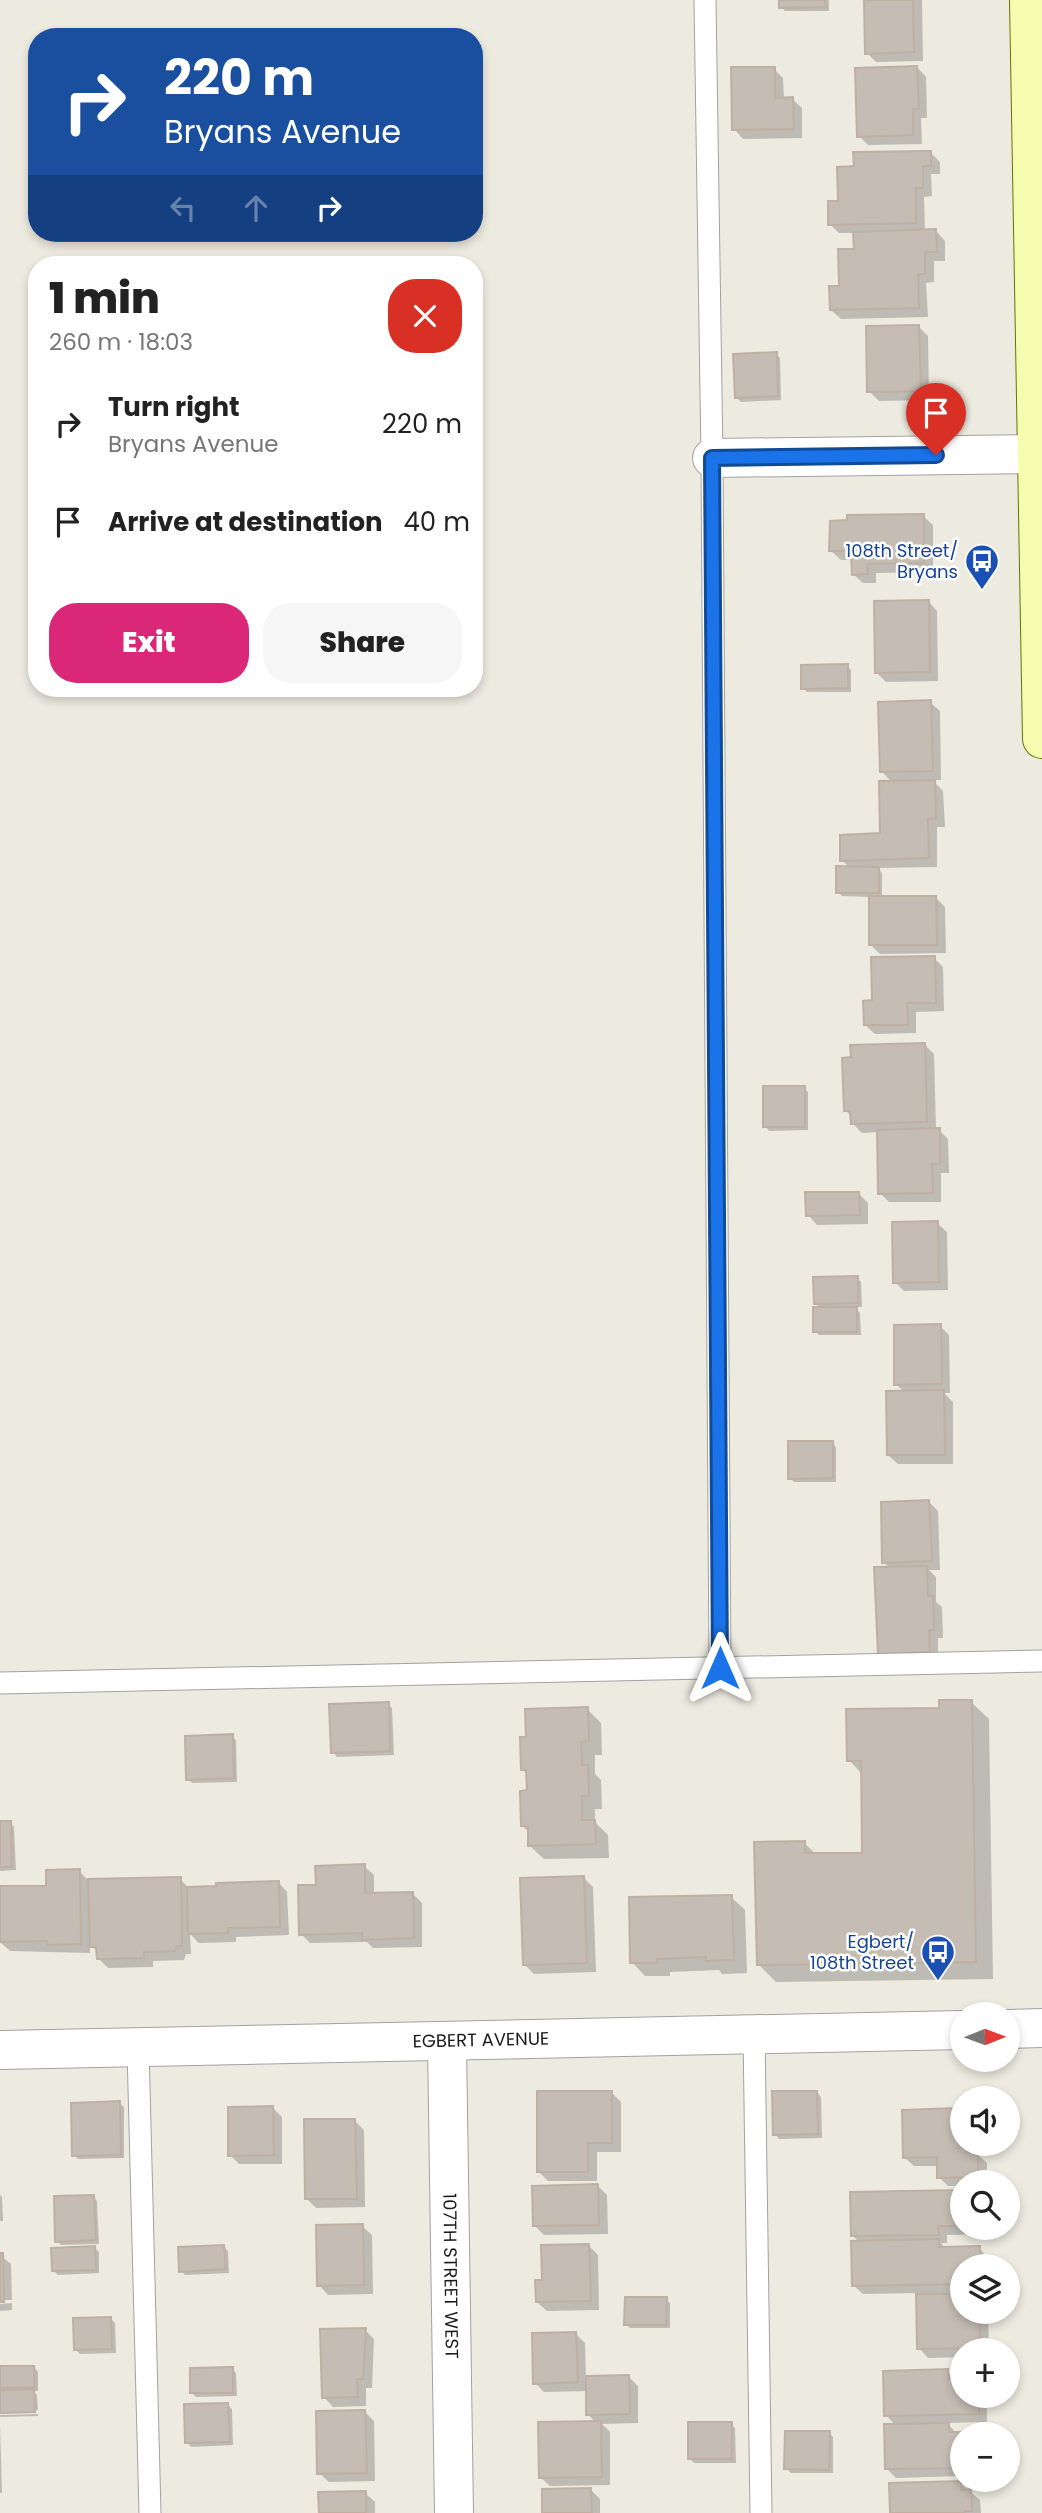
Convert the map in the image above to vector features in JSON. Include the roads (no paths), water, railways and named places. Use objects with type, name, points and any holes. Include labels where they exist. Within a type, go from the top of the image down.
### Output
[{"type":"street","points":[[1029,0],[1042,738]]},
{"type":"street","points":[[712,458],[1039,454]]},
{"type":"street","points":[[1020,2029],[1042,2028]]},
{"type":"street","name":"EGBERT AVENUE","points":[[0,2050],[950,2030]]},
{"type":"street","name":"107TH STREET WEST","points":[[447,2042],[454,2513]]},
{"type":"lane","points":[[705,0],[712,458],[720,1668]]},
{"type":"lane","points":[[0,1683],[1042,1661]]},
{"type":"lane","points":[[754,2034],[761,2513]]},
{"type":"lane","points":[[138,2049],[150,2513]]},
{"type":"place","name":"108th Street/ Bryans","points":[[982,591]]},
{"type":"place","name":"Egbert/ 108th Street","points":[[938,1982]]}]
